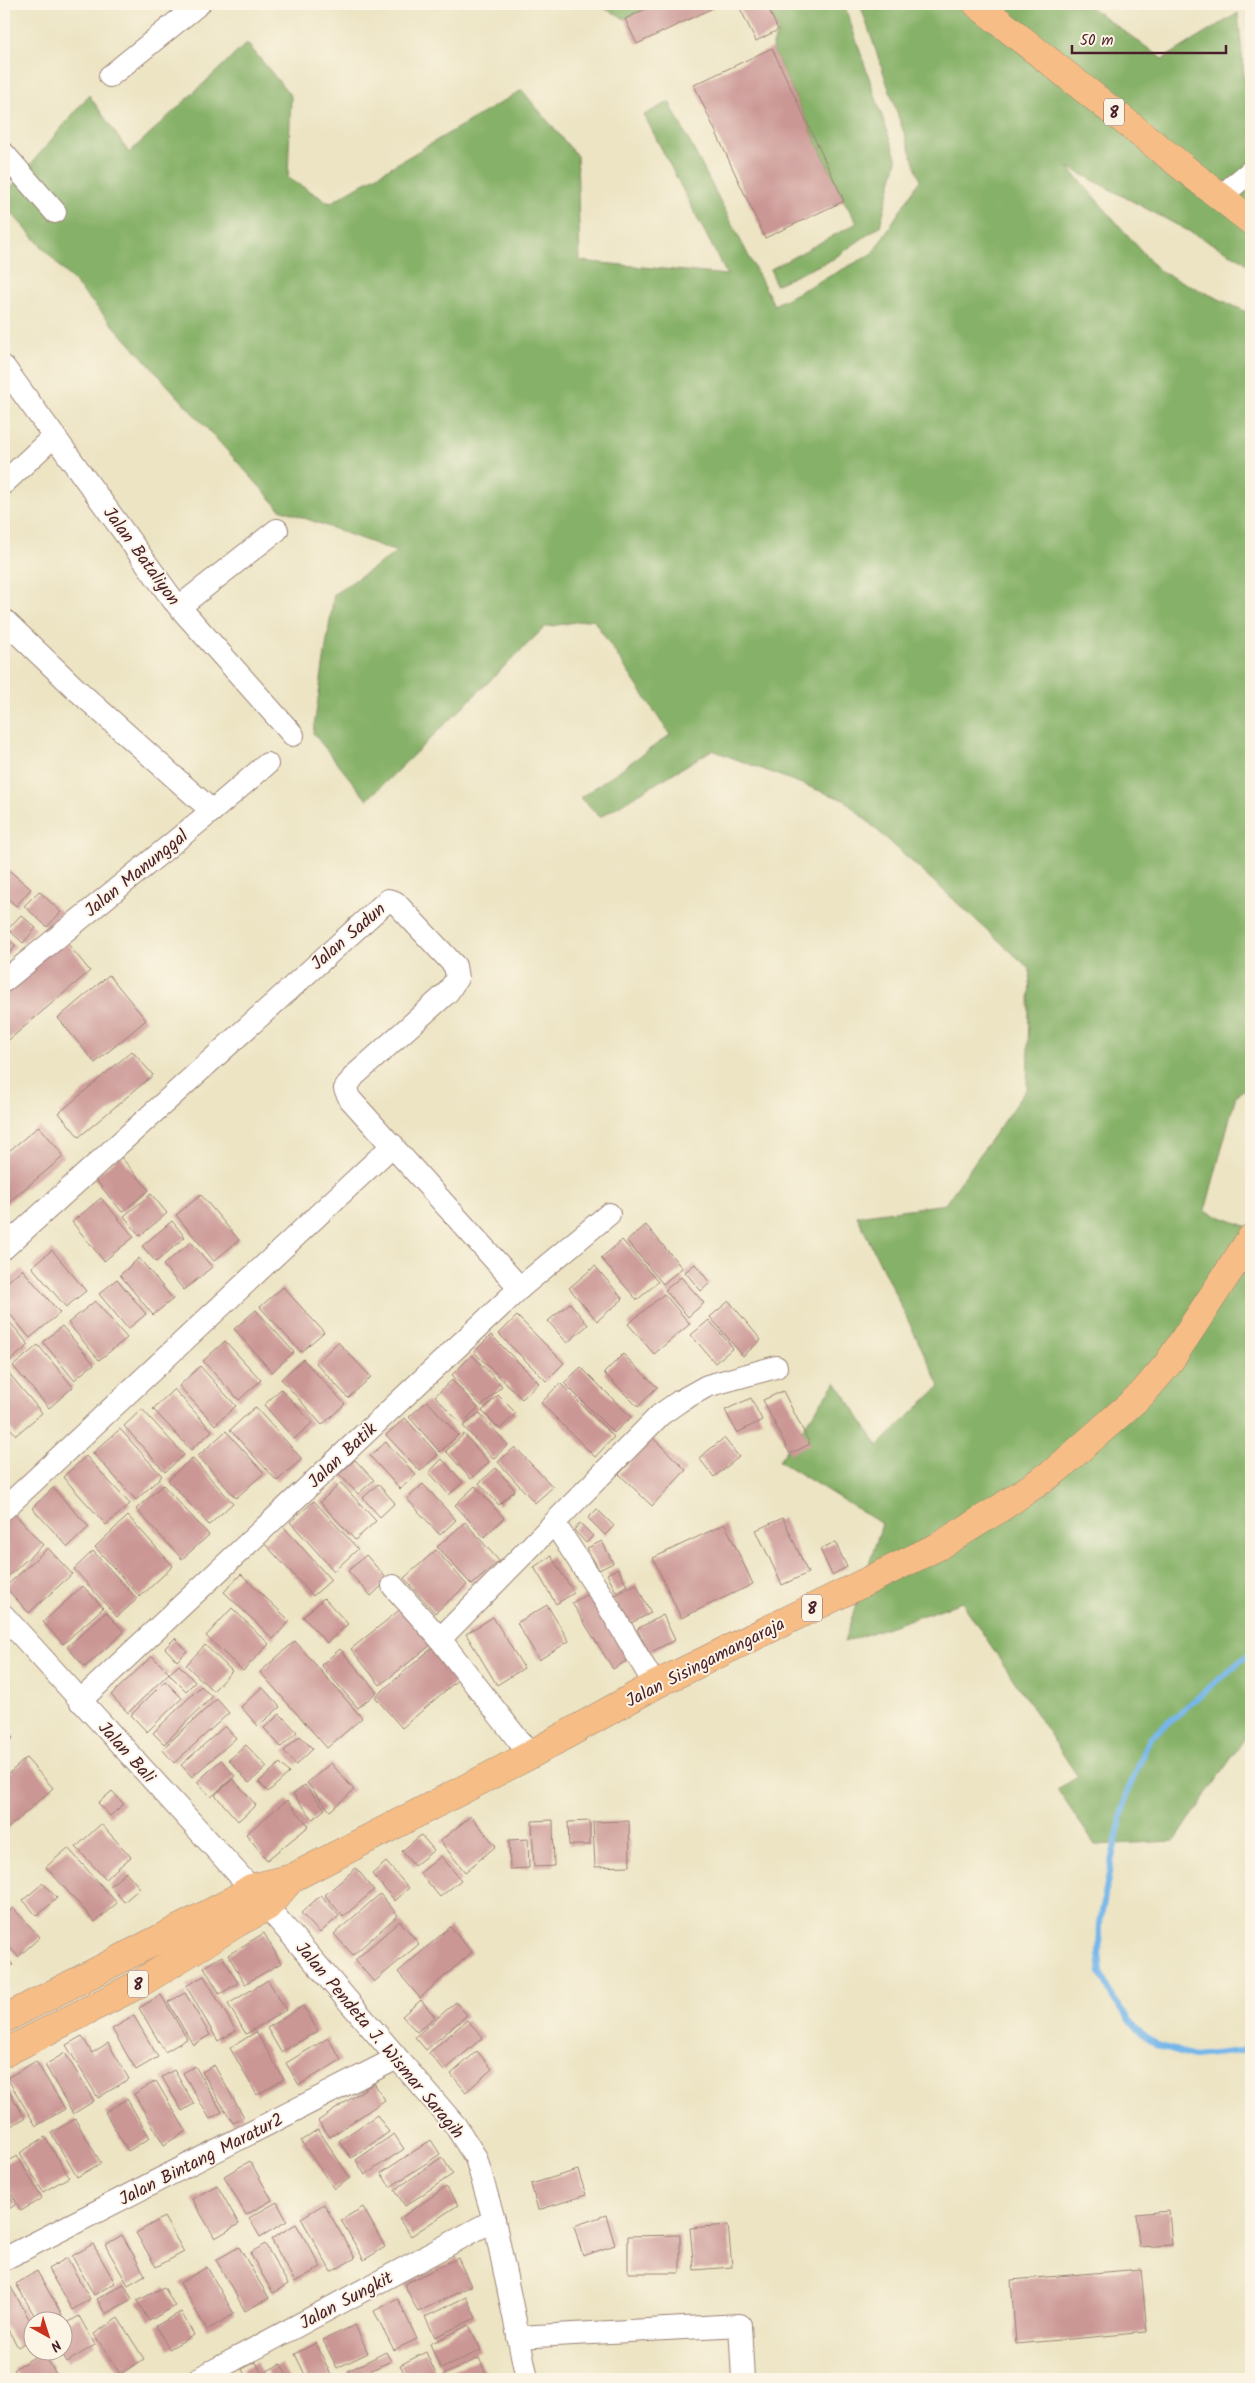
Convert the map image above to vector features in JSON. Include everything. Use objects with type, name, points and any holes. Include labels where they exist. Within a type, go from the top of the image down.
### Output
[{"type":"highway","name":"8","points":[[976,4],[1251,221]]},
{"type":"highway","name":"Jalan Sisingamangaraja","points":[[259,1898],[292,1878],[530,1755],[655,1685],[939,1546],[1056,1471],[1142,1394],[1167,1365],[1251,1238]]},
{"type":"highway","name":"8","points":[[4,2019],[229,1903],[259,1898]]},
{"type":"highway","name":"8","points":[[4,2053],[137,1984],[237,1923],[259,1898]]},
{"type":"street","points":[[110,76],[199,4]]},
{"type":"street","points":[[4,154],[54,212]]},
{"type":"street","points":[[1220,197],[1251,171]]},
{"type":"street","name":"Jalan Bataliyon","points":[[4,367],[179,607],[293,735]]},
{"type":"street","points":[[4,483],[54,436]]},
{"type":"street","points":[[179,607],[277,530]]},
{"type":"street","points":[[4,620],[212,811]]},
{"type":"street","name":"Jalan Manunggal","points":[[4,981],[267,764]]},
{"type":"street","name":"Jalan Sadun","points":[[4,1248],[388,900],[395,902],[455,966],[457,978],[448,992],[354,1076],[345,1089],[350,1099],[520,1288]]},
{"type":"street","points":[[4,1509],[393,1145]]},
{"type":"street","name":"Jalan Batik","points":[[80,1700],[520,1288],[609,1214]]},
{"type":"street","points":[[440,1639],[660,1415],[707,1386],[776,1367]]},
{"type":"street","points":[[554,1522],[604,1599],[655,1685]]},
{"type":"street","points":[[393,1586],[440,1639],[530,1755]]},
{"type":"street","name":"Jalan Bali","points":[[4,1616],[259,1898]]},
{"type":"street","name":"Jalan Pendeta J. Wismar Saragih","points":[[259,1898],[397,2058],[467,2142],[476,2158],[494,2220],[527,2379]]},
{"type":"street","name":"Jalan Bintang Maratur2","points":[[4,2259],[397,2058]]},
{"type":"street","name":"Jalan Sungkit","points":[[198,2379],[494,2220]]},
{"type":"street","points":[[518,2337],[740,2324],[743,2379]]},
{"type":"green space","points":[[596,4],[655,4],[625,19]]},
{"type":"green space","points":[[780,4],[844,4],[897,160],[880,226],[833,259],[775,285],[771,269],[857,223],[844,201],[772,48],[778,30],[770,12],[781,7]]},
{"type":"green space","points":[[860,4],[1086,4],[1163,59],[1238,13],[1248,116],[1251,113],[1251,268],[1241,259],[1068,167],[1159,271],[1251,314],[1251,1085],[1236,1095],[1205,1211],[1251,1228],[1251,1354],[1247,1365],[1251,1383],[1251,1729],[1175,1841],[1095,1845],[1057,1789],[1078,1777],[962,1602],[844,1642],[882,1524],[779,1461],[836,1382],[878,1446],[940,1386],[857,1216],[945,1204],[1027,1088],[1030,969],[844,800],[712,750],[600,817],[580,798],[670,735],[593,619],[545,627],[367,800],[313,733],[334,594],[397,552],[280,509],[4,205],[4,196],[89,95],[129,153],[247,43],[291,96],[288,178],[330,203],[522,90],[577,156],[580,261],[727,275],[644,115],[669,102],[774,305],[872,254],[920,180]]},
{"type":"building","points":[[655,4],[721,4],[637,44],[625,19]]},
{"type":"building","points":[[738,4],[780,4],[781,7],[770,12],[778,30],[756,41]]},
{"type":"building","points":[[772,48],[844,201],[765,238],[694,85]]},
{"type":"building","points":[[4,866],[31,889],[16,906],[4,895]]},
{"type":"building","points":[[39,891],[61,912],[47,927],[24,906]]},
{"type":"building","points":[[21,915],[36,928],[23,943],[8,929]]},
{"type":"building","points":[[4,935],[16,946],[4,959]]},
{"type":"building","points":[[63,938],[90,971],[4,1044],[4,988]]},
{"type":"building","points":[[109,975],[146,1020],[95,1063],[58,1018]]},
{"type":"building","points":[[132,1051],[153,1075],[79,1137],[59,1113]]},
{"type":"building","points":[[39,1126],[64,1156],[4,1206],[4,1155]]},
{"type":"building","points":[[120,1156],[149,1190],[122,1212],[94,1178]]},
{"type":"building","points":[[151,1194],[167,1213],[140,1236],[124,1216]]},
{"type":"building","points":[[201,1195],[239,1240],[214,1261],[176,1215]]},
{"type":"building","points":[[101,1198],[134,1237],[104,1261],[72,1222]]},
{"type":"building","points":[[172,1221],[185,1237],[156,1262],[142,1246]]},
{"type":"building","points":[[646,1225],[682,1268],[663,1284],[627,1241]]},
{"type":"building","points":[[622,1240],[658,1282],[637,1300],[601,1258]]},
{"type":"building","points":[[191,1242],[212,1267],[184,1290],[163,1265]]},
{"type":"building","points":[[52,1250],[86,1291],[66,1307],[32,1267]]},
{"type":"building","points":[[139,1258],[173,1299],[153,1315],[120,1275]]},
{"type":"building","points":[[695,1264],[710,1283],[701,1291],[685,1272]]},
{"type":"building","points":[[595,1266],[623,1299],[597,1321],[569,1288]]},
{"type":"building","points":[[22,1269],[60,1313],[30,1338],[4,1307],[4,1285]]},
{"type":"building","points":[[681,1277],[704,1303],[688,1317],[665,1290]]},
{"type":"building","points":[[117,1279],[146,1314],[128,1329],[99,1294]]},
{"type":"building","points":[[283,1287],[324,1332],[301,1352],[260,1307]]},
{"type":"building","points":[[664,1294],[690,1324],[654,1354],[628,1324]]},
{"type":"building","points":[[95,1301],[127,1338],[99,1360],[68,1323]]},
{"type":"building","points":[[729,1301],[761,1340],[743,1356],[710,1317]]},
{"type":"building","points":[[570,1303],[588,1325],[567,1343],[548,1321]]},
{"type":"building","points":[[256,1310],[294,1352],[272,1372],[234,1329]]},
{"type":"building","points":[[4,1315],[29,1345],[5,1365],[4,1364]]},
{"type":"building","points":[[517,1316],[564,1363],[546,1381],[499,1334]]},
{"type":"building","points":[[709,1320],[733,1348],[715,1363],[691,1335]]},
{"type":"building","points":[[62,1326],[94,1364],[74,1380],[43,1342]]},
{"type":"building","points":[[491,1335],[539,1383],[522,1399],[474,1352]]},
{"type":"building","points":[[225,1341],[261,1380],[239,1400],[203,1361]]},
{"type":"building","points":[[338,1342],[371,1377],[348,1398],[316,1363]]},
{"type":"building","points":[[38,1345],[73,1387],[49,1408],[13,1366]]},
{"type":"building","points":[[623,1354],[657,1387],[638,1407],[604,1373]]},
{"type":"building","points":[[472,1355],[502,1386],[482,1406],[452,1375]]},
{"type":"building","points":[[303,1359],[345,1404],[322,1425],[281,1379]]},
{"type":"building","points":[[200,1366],[236,1406],[215,1425],[179,1386]]},
{"type":"building","points":[[581,1367],[631,1417],[614,1433],[564,1383]]},
{"type":"building","points":[[7,1371],[42,1413],[16,1435],[4,1421],[4,1373]]},
{"type":"building","points":[[452,1380],[478,1408],[461,1424],[435,1396]]},
{"type":"building","points":[[560,1383],[614,1437],[595,1457],[541,1403]]},
{"type":"building","points":[[174,1389],[212,1431],[191,1450],[153,1409]]},
{"type":"building","points":[[281,1389],[312,1423],[294,1439],[264,1405]]},
{"type":"building","points":[[783,1391],[810,1444],[790,1454],[763,1400]]},
{"type":"building","points":[[498,1395],[516,1413],[500,1429],[482,1411]]},
{"type":"building","points":[[751,1398],[762,1420],[737,1433],[725,1410]]},
{"type":"building","points":[[427,1401],[458,1435],[440,1452],[409,1417]]},
{"type":"building","points":[[255,1407],[302,1459],[277,1481],[230,1430]]},
{"type":"building","points":[[142,1409],[184,1455],[165,1472],[124,1426]]},
{"type":"building","points":[[479,1413],[508,1445],[493,1459],[463,1426]]},
{"type":"building","points":[[405,1418],[438,1455],[420,1471],[386,1435]]},
{"type":"building","points":[[120,1429],[162,1476],[136,1500],[93,1453]]},
{"type":"building","points":[[226,1431],[264,1473],[236,1498],[198,1456]]},
{"type":"building","points":[[464,1434],[489,1462],[471,1479],[446,1451]]},
{"type":"building","points":[[653,1438],[686,1470],[652,1506],[619,1474]]},
{"type":"building","points":[[724,1438],[739,1457],[714,1477],[699,1458]]},
{"type":"building","points":[[386,1442],[416,1475],[400,1489],[370,1456]]},
{"type":"building","points":[[515,1447],[553,1487],[535,1503],[498,1462]]},
{"type":"building","points":[[86,1456],[130,1504],[106,1525],[63,1477]]},
{"type":"building","points":[[192,1458],[233,1503],[209,1525],[168,1480]]},
{"type":"building","points":[[442,1459],[463,1482],[449,1495],[429,1472]]},
{"type":"building","points":[[355,1460],[374,1480],[358,1494],[339,1474]]},
{"type":"building","points":[[496,1468],[515,1490],[499,1505],[479,1483]]},
{"type":"building","points":[[341,1483],[376,1521],[355,1540],[320,1502]]},
{"type":"building","points":[[378,1484],[395,1503],[380,1517],[363,1498]]},
{"type":"building","points":[[423,1484],[456,1520],[440,1535],[407,1499]]},
{"type":"building","points":[[163,1485],[209,1535],[182,1559],[136,1509]]},
{"type":"building","points":[[475,1486],[504,1518],[484,1537],[455,1505]]},
{"type":"building","points":[[53,1488],[89,1527],[68,1547],[32,1508]]},
{"type":"building","points":[[314,1501],[358,1549],[334,1571],[290,1522]]},
{"type":"building","points":[[597,1509],[614,1526],[605,1535],[588,1518]]},
{"type":"building","points":[[14,1513],[43,1545],[4,1580],[4,1522]]},
{"type":"building","points":[[128,1516],[173,1566],[140,1597],[95,1547]]},
{"type":"building","points":[[783,1518],[808,1573],[782,1585],[756,1530]]},
{"type":"building","points":[[465,1522],[499,1561],[472,1585],[437,1547]]},
{"type":"building","points":[[580,1523],[593,1536],[586,1543],[574,1530]]},
{"type":"building","points":[[725,1524],[753,1584],[681,1618],[653,1558]]},
{"type":"building","points":[[283,1526],[331,1580],[313,1596],[264,1543]]},
{"type":"building","points":[[602,1541],[613,1563],[599,1570],[587,1548]]},
{"type":"building","points":[[835,1542],[847,1567],[832,1575],[820,1549]]},
{"type":"building","points":[[48,1548],[72,1574],[29,1613],[5,1587]]},
{"type":"building","points":[[436,1550],[467,1585],[435,1613],[404,1578]]},
{"type":"building","points":[[93,1551],[137,1599],[117,1617],[74,1569]]},
{"type":"building","points":[[366,1555],[388,1580],[371,1596],[348,1571]]},
{"type":"building","points":[[551,1556],[574,1593],[556,1604],[534,1567]]},
{"type":"building","points":[[618,1568],[627,1586],[616,1592],[607,1574]]},
{"type":"building","points":[[241,1574],[290,1621],[273,1639],[224,1592]]},
{"type":"building","points":[[636,1584],[651,1613],[627,1625],[612,1597]]},
{"type":"building","points":[[83,1586],[103,1608],[63,1644],[43,1622]]},
{"type":"building","points":[[593,1591],[633,1657],[613,1669],[572,1603]]},
{"type":"building","points":[[324,1598],[348,1624],[327,1643],[303,1617]]},
{"type":"building","points":[[547,1605],[569,1641],[539,1660],[517,1623]]},
{"type":"building","points":[[232,1608],[269,1644],[243,1671],[206,1636]]},
{"type":"building","points":[[402,1608],[431,1645],[380,1685],[351,1649]]},
{"type":"building","points":[[106,1612],[124,1632],[85,1667],[67,1647]]},
{"type":"building","points":[[663,1615],[675,1640],[649,1653],[637,1629]]},
{"type":"building","points":[[493,1617],[524,1668],[497,1685],[466,1634]]},
{"type":"building","points":[[175,1638],[187,1651],[177,1661],[165,1648]]},
{"type":"building","points":[[295,1641],[362,1718],[327,1748],[260,1672]]},
{"type":"building","points":[[205,1645],[232,1671],[213,1691],[186,1665]]},
{"type":"building","points":[[433,1647],[460,1678],[402,1728],[375,1697]]},
{"type":"building","points":[[340,1649],[377,1692],[358,1708],[321,1665]]},
{"type":"building","points":[[152,1656],[169,1673],[128,1713],[111,1695]]},
{"type":"building","points":[[179,1665],[195,1682],[186,1691],[169,1674]]},
{"type":"building","points":[[165,1681],[182,1698],[147,1732],[131,1715]]},
{"type":"building","points":[[201,1686],[212,1697],[164,1744],[153,1733]]},
{"type":"building","points":[[262,1687],[280,1707],[258,1726],[241,1707]]},
{"type":"building","points":[[217,1699],[229,1713],[174,1763],[162,1749]]},
{"type":"building","points":[[280,1714],[297,1732],[281,1747],[264,1728]]},
{"type":"building","points":[[225,1726],[236,1738],[192,1777],[181,1765]]},
{"type":"building","points":[[4,1729],[13,1738],[4,1747]]},
{"type":"building","points":[[300,1736],[313,1749],[296,1765],[284,1751]]},
{"type":"building","points":[[246,1745],[267,1767],[249,1783],[229,1760]]},
{"type":"building","points":[[26,1758],[53,1788],[4,1832],[4,1778]]},
{"type":"building","points":[[221,1760],[235,1776],[211,1797],[197,1782]]},
{"type":"building","points":[[280,1763],[289,1773],[268,1792],[259,1782]]},
{"type":"building","points":[[331,1763],[354,1790],[330,1811],[307,1783]]},
{"type":"building","points":[[233,1779],[256,1805],[238,1821],[215,1795]]},
{"type":"building","points":[[305,1785],[325,1809],[313,1819],[293,1794]]},
{"type":"building","points":[[112,1791],[124,1804],[110,1816],[98,1803]]},
{"type":"building","points":[[287,1800],[309,1826],[267,1860],[246,1834]]},
{"type":"building","points":[[471,1816],[496,1846],[465,1872],[440,1841]]},
{"type":"building","points":[[553,1820],[554,1866],[534,1867],[532,1821]]},
{"type":"building","points":[[590,1821],[590,1845],[569,1845],[568,1822]]},
{"type":"building","points":[[629,1821],[630,1866],[595,1867],[593,1822]]},
{"type":"building","points":[[101,1824],[131,1857],[105,1879],[76,1847]]},
{"type":"building","points":[[421,1835],[434,1850],[414,1866],[402,1851]]},
{"type":"building","points":[[528,1839],[529,1868],[510,1869],[509,1840]]},
{"type":"building","points":[[68,1848],[117,1903],[95,1922],[46,1867]]},
{"type":"building","points":[[441,1856],[461,1880],[440,1897],[420,1873]]},
{"type":"building","points":[[386,1862],[409,1888],[395,1901],[372,1874]]},
{"type":"building","points":[[356,1868],[374,1890],[343,1917],[325,1895]]},
{"type":"building","points":[[126,1872],[140,1888],[124,1902],[110,1886]]},
{"type":"building","points":[[43,1883],[57,1898],[37,1916],[23,1900]]},
{"type":"building","points":[[380,1894],[398,1915],[353,1955],[334,1934]]},
{"type":"building","points":[[321,1895],[339,1916],[320,1933],[301,1913]]},
{"type":"building","points":[[13,1908],[40,1937],[18,1957],[4,1940],[4,1916]]},
{"type":"building","points":[[400,1921],[419,1944],[374,1982],[355,1960]]},
{"type":"building","points":[[450,1927],[472,1952],[420,1998],[398,1972]]},
{"type":"building","points":[[264,1933],[281,1963],[245,1984],[228,1955]]},
{"type":"building","points":[[4,1954],[13,1965],[4,1973]]},
{"type":"building","points":[[222,1956],[238,1983],[220,1994],[204,1967]]},
{"type":"building","points":[[204,1976],[236,2031],[218,2041],[186,1986]]},
{"type":"building","points":[[268,1980],[286,2010],[246,2034],[228,2004]]},
{"type":"building","points":[[185,1993],[210,2035],[193,2045],[168,2002]]},
{"type":"building","points":[[161,1995],[187,2039],[165,2052],[139,2008]]},
{"type":"building","points":[[421,2000],[435,2017],[417,2032],[402,2016]]},
{"type":"building","points":[[456,2002],[467,2015],[426,2050],[415,2037]]},
{"type":"building","points":[[303,2006],[318,2031],[281,2052],[267,2028]]},
{"type":"building","points":[[134,2016],[158,2057],[136,2070],[112,2029]]},
{"type":"building","points":[[467,2020],[483,2037],[444,2071],[429,2053]]},
{"type":"building","points":[[256,2032],[284,2079],[257,2095],[230,2048]]},
{"type":"building","points":[[82,2036],[92,2053],[108,2043],[129,2079],[98,2098],[66,2045]]},
{"type":"building","points":[[328,2038],[341,2060],[299,2085],[286,2063]]},
{"type":"building","points":[[477,2051],[492,2069],[466,2092],[451,2074]]},
{"type":"building","points":[[65,2053],[94,2101],[73,2114],[45,2065]]},
{"type":"building","points":[[36,2061],[65,2109],[36,2126],[7,2078]]},
{"type":"building","points":[[214,2065],[244,2117],[233,2123],[202,2072]]},
{"type":"building","points":[[195,2066],[222,2112],[210,2119],[183,2073]]},
{"type":"building","points":[[174,2070],[194,2104],[182,2111],[162,2077]]},
{"type":"building","points":[[156,2081],[186,2131],[164,2145],[134,2094]]},
{"type":"building","points":[[374,2083],[385,2100],[330,2137],[318,2121]]},
{"type":"building","points":[[7,2088],[25,2118],[11,2126],[4,2114],[4,2090]]},
{"type":"building","points":[[127,2099],[150,2138],[128,2151],[105,2112]]},
{"type":"building","points":[[377,2115],[389,2132],[351,2158],[339,2141]]},
{"type":"building","points":[[75,2119],[101,2163],[77,2177],[51,2133]]},
{"type":"building","points":[[318,2129],[350,2178],[334,2189],[301,2141]]},
{"type":"building","points":[[394,2134],[404,2149],[365,2175],[356,2160]]},
{"type":"building","points":[[45,2137],[69,2177],[43,2192],[20,2153]]},
{"type":"building","points":[[431,2140],[440,2154],[390,2187],[381,2173]]},
{"type":"building","points":[[17,2156],[42,2198],[21,2211],[4,2181],[4,2164]]},
{"type":"building","points":[[442,2157],[453,2174],[405,2206],[395,2190]]},
{"type":"building","points":[[250,2161],[272,2200],[246,2215],[224,2176]]},
{"type":"building","points":[[578,2170],[586,2195],[538,2210],[531,2184]]},
{"type":"building","points":[[4,2185],[15,2205],[4,2212]]},
{"type":"building","points":[[217,2185],[239,2224],[215,2238],[192,2199]]},
{"type":"building","points":[[446,2187],[458,2205],[411,2236],[399,2219]]},
{"type":"building","points":[[277,2202],[287,2221],[260,2237],[249,2218]]},
{"type":"building","points":[[324,2204],[355,2258],[331,2272],[301,2218]]},
{"type":"building","points":[[363,2207],[385,2247],[364,2260],[341,2220]]},
{"type":"building","points":[[1169,2211],[1172,2245],[1139,2247],[1136,2214]]},
{"type":"building","points":[[606,2215],[615,2245],[583,2256],[574,2226]]},
{"type":"building","points":[[164,2217],[184,2252],[156,2267],[136,2233]]},
{"type":"building","points":[[296,2224],[321,2267],[295,2282],[271,2239]]},
{"type":"building","points":[[728,2225],[732,2267],[694,2270],[690,2228]]},
{"type":"building","points":[[122,2235],[145,2275],[128,2285],[105,2245]]},
{"type":"building","points":[[680,2235],[680,2273],[628,2273],[628,2236]]},
{"type":"building","points":[[93,2244],[115,2283],[94,2295],[72,2256]]},
{"type":"building","points":[[265,2244],[288,2284],[273,2293],[250,2253]]},
{"type":"building","points":[[239,2247],[269,2298],[245,2311],[216,2260]]},
{"type":"building","points":[[67,2258],[90,2299],[72,2310],[48,2269]]},
{"type":"building","points":[[458,2258],[471,2286],[418,2312],[404,2284]]},
{"type":"building","points":[[207,2267],[234,2314],[207,2330],[180,2283]]},
{"type":"building","points":[[1141,2269],[1147,2332],[1016,2344],[1011,2280]]},
{"type":"building","points":[[37,2271],[59,2310],[31,2310],[16,2284]]},
{"type":"building","points":[[124,2284],[132,2299],[105,2314],[97,2299]]},
{"type":"building","points":[[11,2287],[24,2310],[22,2310],[22,2344],[18,2347],[4,2323],[4,2291]]},
{"type":"building","points":[[164,2287],[175,2306],[149,2321],[137,2301]]},
{"type":"building","points":[[466,2297],[476,2318],[435,2337],[425,2317]]},
{"type":"building","points":[[398,2299],[417,2339],[394,2350],[374,2311]]},
{"type":"building","points":[[181,2312],[194,2335],[169,2349],[156,2326]]},
{"type":"building","points":[[79,2316],[95,2345],[72,2359],[72,2320]]},
{"type":"building","points":[[118,2318],[144,2359],[120,2374],[94,2334]]},
{"type":"building","points":[[355,2325],[368,2353],[337,2368],[323,2340]]},
{"type":"building","points":[[469,2325],[481,2350],[441,2369],[430,2344]]},
{"type":"building","points":[[316,2343],[331,2375],[323,2379],[307,2379],[295,2354]]},
{"type":"building","points":[[386,2352],[391,2361],[352,2379],[348,2371]]},
{"type":"building","points":[[426,2352],[437,2377],[433,2379],[407,2379],[400,2365]]},
{"type":"building","points":[[479,2358],[487,2375],[479,2379],[445,2379],[443,2375]]},
{"type":"building","points":[[29,2360],[48,2360],[59,2379],[19,2379],[14,2369]]},
{"type":"building","points":[[256,2362],[264,2379],[247,2379],[242,2369]]},
{"type":"building","points":[[281,2364],[289,2379],[271,2379],[267,2371]]},
{"type":"waterway","points":[[1251,1652],[1150,1738],[1127,1793],[1111,1862],[1100,1923],[1099,1954],[1101,1972],[1113,1999],[1137,2029],[1157,2045],[1194,2056],[1251,2050]]}]
